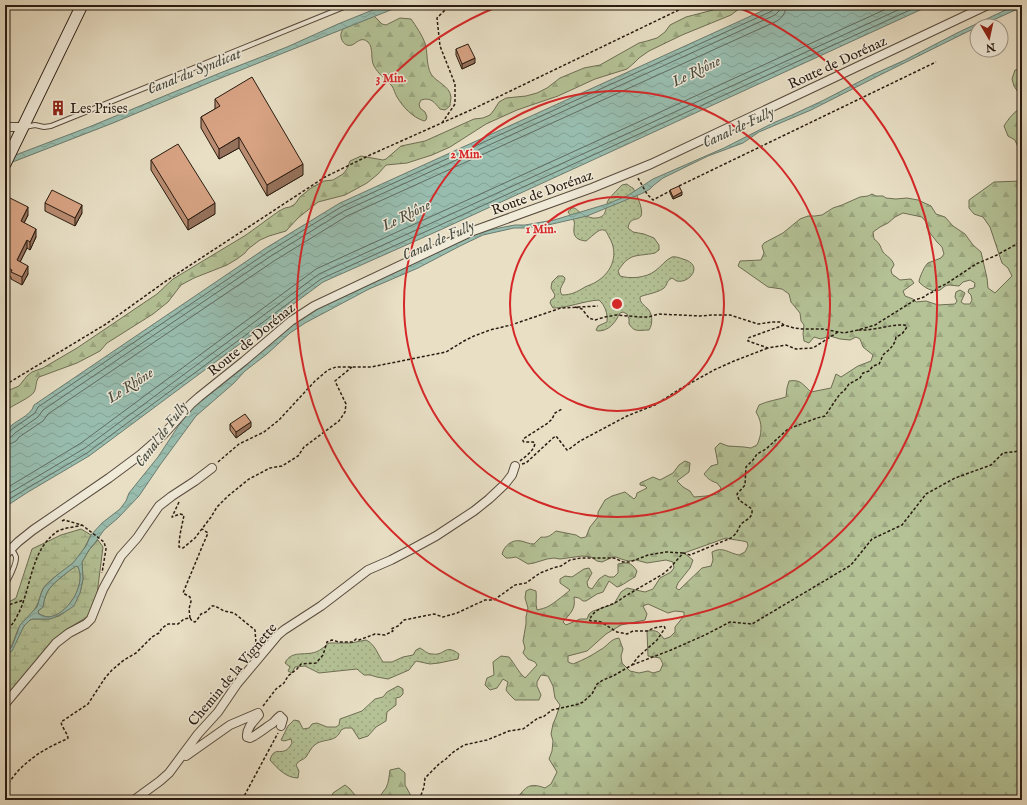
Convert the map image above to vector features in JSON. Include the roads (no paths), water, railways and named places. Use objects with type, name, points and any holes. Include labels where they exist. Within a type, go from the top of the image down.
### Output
[{"type":"main road","points":[[5,164],[82,5]]},
{"type":"street","name":"Route de Dorénaz","points":[[5,556],[11,548],[33,530],[109,478],[140,454],[164,434],[195,401],[291,321],[314,306],[473,231],[635,171],[988,5]]},
{"type":"street","points":[[5,128],[23,127]]},
{"type":"street","name":"Chemin de la Vignette","points":[[134,800],[169,773],[198,734],[218,712],[237,684],[278,635],[321,606],[368,570],[391,560],[436,536],[474,511],[505,484],[512,475],[515,466]]},
{"type":"street","points":[[5,704],[56,643],[69,633],[89,622],[103,589],[123,553],[134,542],[162,504],[185,487],[195,482],[212,468]]},
{"type":"street","points":[[176,764],[230,725],[258,713],[260,714],[247,733],[247,736],[250,738],[280,716],[283,719],[281,726]]},
{"type":"lane","points":[[23,127],[35,125],[44,127],[51,126],[348,5]]},
{"type":"lane","points":[[5,586],[16,558],[11,548]]},
{"type":"water","name":"Canal du Syndicat","points":[[385,5],[403,5],[113,123],[5,165],[5,159],[89,127],[287,47]]},
{"type":"water","name":"Le Rhône","points":[[775,5],[931,5],[323,282],[89,456],[5,507],[5,432],[8,428],[29,413],[34,405],[266,248],[340,203]]},
{"type":"water","name":"Canal de Fully","points":[[1016,5],[1022,5],[1022,7],[998,18],[989,18]]},
{"type":"water","name":"Canal de Fully","points":[[969,27],[969,31],[811,110],[759,132],[743,143],[708,156],[663,178],[643,193],[587,216],[548,225],[514,228],[483,235],[418,268],[369,289],[305,323],[290,333],[267,354],[245,371],[234,383],[196,416],[139,496],[104,530],[89,550],[82,562],[83,579],[80,593],[74,606],[53,618],[30,620],[24,626],[12,651],[5,655],[5,652],[11,648],[13,644],[20,625],[37,607],[44,587],[73,563],[86,546],[91,535],[102,523],[120,509],[126,501],[129,493],[158,457],[179,425],[195,405],[299,319],[318,308],[473,235],[504,227],[554,220],[607,204],[627,196],[653,179],[724,148]],"holes":[[[76,566],[78,567],[80,582],[74,598],[62,611],[48,617],[39,614],[38,611],[43,607],[45,597],[55,582]]]},
{"type":"place","name":"Les Prises","points":[[58,108]]}]
